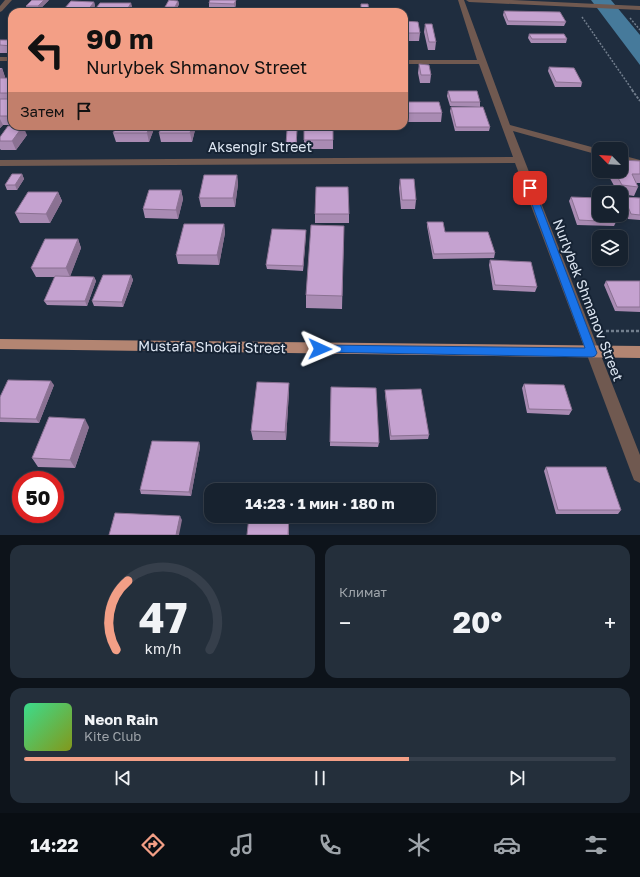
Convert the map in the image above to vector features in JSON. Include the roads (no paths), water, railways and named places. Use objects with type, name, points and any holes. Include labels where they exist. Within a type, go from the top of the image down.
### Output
[{"type":"main road","name":"Mustafa Shokai Street","points":[[0,344],[592,353],[640,352]]},
{"type":"street","points":[[0,10],[9,0]]},
{"type":"street","name":"Nurlybek Shmanov Street","points":[[461,0],[482,62],[508,127],[583,330],[640,475]]},
{"type":"street","points":[[469,0],[624,6],[640,8]]},
{"type":"street","points":[[408,62],[482,62]]},
{"type":"street","points":[[508,127],[592,150]]},
{"type":"street","name":"Aksengir Street","points":[[0,163],[520,160]]},
{"type":"street","points":[[628,160],[640,163]]},
{"type":"water","points":[[591,0],[611,0],[640,35],[640,65]]}]
